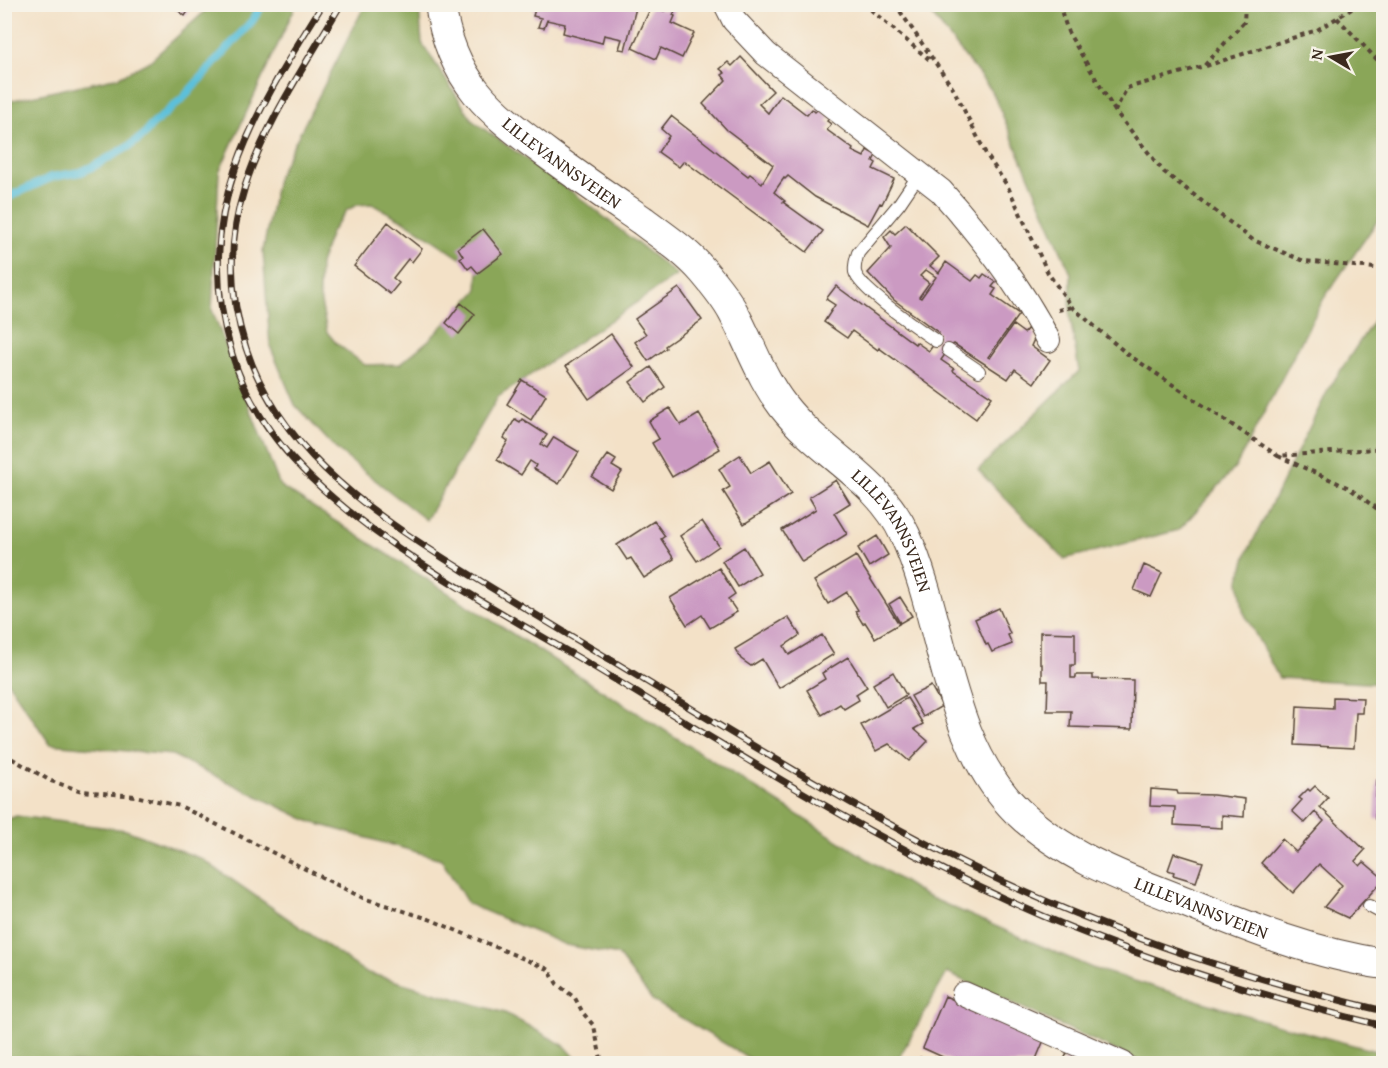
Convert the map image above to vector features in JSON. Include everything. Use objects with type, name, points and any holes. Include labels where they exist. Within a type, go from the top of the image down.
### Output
[{"type":"street","name":"LILLEVANNSVEIEN","points":[[440,4],[450,49],[475,91],[490,109],[505,123],[680,248],[700,267],[732,310],[768,384],[784,408],[806,431],[859,475],[892,512],[904,534],[916,565],[945,665],[978,758],[993,784],[1018,812],[1046,835],[1115,874],[1308,948],[1383,964]]},
{"type":"street","points":[[726,4],[734,20],[765,54],[941,191],[965,218],[1036,315],[1048,340]]},
{"type":"street","points":[[964,994],[1123,1064]]},
{"type":"lane","points":[[920,173],[900,204],[858,254],[855,272],[859,280],[871,292],[936,341]]},
{"type":"lane","points":[[948,350],[979,371]]},
{"type":"lane","points":[[1369,906],[1383,915]]},
{"type":"path","points":[[864,4],[938,68]]},
{"type":"path","points":[[895,4],[954,90],[986,154],[1008,187],[1048,273],[1072,307],[1126,353],[1278,456],[1349,488],[1383,514]]},
{"type":"path","points":[[1059,4],[1068,32],[1115,111],[1164,172],[1253,240],[1304,261],[1383,269]]},
{"type":"path","points":[[1204,66],[1244,22],[1245,4]]},
{"type":"path","points":[[1115,111],[1127,88],[1317,30],[1360,4]]},
{"type":"path","points":[[1337,18],[1383,67]]},
{"type":"path","points":[[1278,456],[1374,449],[1383,446]]},
{"type":"path","points":[[4,754],[51,781],[82,791],[135,796],[180,806],[363,898],[429,919],[548,969],[557,984],[575,998],[583,1013],[594,1026],[601,1059]]},
{"type":"path","points":[[919,1058],[932,1064]]},
{"type":"green space","points":[[208,5],[296,5],[219,172],[212,310],[280,486],[924,895],[1092,968],[1275,1024],[1383,1053],[1383,1063],[1143,1063],[947,973],[896,1063],[757,1063],[653,1001],[618,955],[566,945],[468,904],[441,859],[311,822],[172,755],[50,744],[5,678],[4,102],[119,77],[150,61],[203,13]]},
{"type":"green space","points":[[365,5],[419,5],[422,43],[473,121],[579,197],[677,275],[498,397],[426,520],[337,450],[295,405],[270,346],[263,251],[277,178]],"holes":[[[372,204],[406,222],[478,270],[477,291],[430,339],[400,364],[365,365],[336,343],[327,332],[319,293],[320,264],[331,232],[347,210],[357,205]]]},
{"type":"green space","points":[[924,5],[1383,5],[1383,213],[1324,298],[1235,468],[1179,530],[1064,559],[978,470],[1079,371],[1070,317],[1071,274],[992,91]]},
{"type":"green space","points":[[1383,306],[1383,684],[1279,678],[1243,611],[1239,581],[1247,553],[1329,388]]},
{"type":"green space","points":[[16,816],[126,830],[202,859],[365,972],[505,1013],[565,1046],[580,1063],[5,1063],[4,821]]},
{"type":"building","points":[[170,4],[193,4],[185,16]]},
{"type":"building","points":[[531,4],[637,4],[625,50],[619,49],[622,39],[604,35],[602,43],[563,33],[565,24],[547,20],[544,28],[538,27],[541,18],[533,16],[535,9],[530,7]]},
{"type":"building","points":[[652,5],[664,11],[666,6],[675,11],[672,23],[694,33],[682,58],[661,48],[656,59],[632,48]]},
{"type":"building","points":[[741,57],[773,91],[759,104],[768,113],[781,95],[807,115],[812,109],[815,112],[819,108],[830,117],[827,121],[831,124],[827,130],[853,149],[852,151],[864,157],[867,150],[876,155],[873,169],[894,179],[882,204],[880,203],[868,225],[815,197],[788,176],[774,192],[785,201],[783,202],[823,231],[807,252],[684,161],[679,167],[658,152],[669,136],[661,129],[671,116],[748,176],[750,174],[762,183],[773,165],[727,130],[703,104],[726,80],[722,75],[725,73],[720,69],[728,62],[732,66]]},
{"type":"building","points":[[388,222],[422,249],[412,262],[408,259],[393,278],[399,283],[390,294],[354,266]]},
{"type":"building","points":[[906,224],[939,257],[930,266],[939,273],[946,262],[972,281],[977,275],[981,278],[984,274],[996,282],[992,287],[996,289],[992,295],[1019,314],[988,357],[990,358],[1013,325],[1024,333],[1027,329],[1036,335],[1031,346],[1050,360],[1034,383],[1015,369],[1008,379],[954,344],[941,360],[954,369],[953,371],[992,397],[976,419],[879,348],[878,350],[852,331],[847,338],[824,322],[835,305],[826,299],[836,286],[915,344],[916,342],[929,351],[939,337],[937,336],[939,333],[894,300],[868,273],[891,248],[884,237],[891,230],[895,234]],"holes":[[[926,270],[936,277],[921,298],[919,297],[929,283],[920,276]]]},
{"type":"building","points":[[483,229],[503,254],[478,273],[472,266],[468,269],[460,258],[463,256],[458,248]]},
{"type":"building","points":[[679,288],[702,320],[648,361],[635,342],[646,334],[635,319]]},
{"type":"building","points":[[461,303],[475,314],[459,334],[446,323]]},
{"type":"building","points":[[611,334],[634,367],[589,399],[566,366]]},
{"type":"building","points":[[651,367],[665,387],[645,402],[630,382]]},
{"type":"building","points":[[522,380],[546,395],[531,420],[507,404]]},
{"type":"building","points":[[670,408],[681,425],[699,414],[720,449],[672,477],[652,443],[659,439],[649,421]]},
{"type":"building","points":[[515,419],[520,422],[522,419],[547,435],[541,444],[547,448],[554,437],[579,452],[559,484],[534,469],[536,465],[530,461],[521,475],[497,460],[508,441],[504,438]]},
{"type":"building","points":[[608,455],[616,460],[612,466],[622,472],[611,489],[592,477]]},
{"type":"building","points":[[740,455],[751,473],[770,461],[791,494],[744,524],[723,491],[730,487],[719,469]]},
{"type":"building","points":[[836,480],[850,503],[834,513],[847,534],[802,562],[782,530],[816,509],[809,497]]},
{"type":"building","points":[[654,521],[665,536],[661,539],[674,559],[644,578],[631,558],[627,560],[617,545]]},
{"type":"building","points":[[702,521],[719,546],[697,561],[680,536]]},
{"type":"building","points":[[877,536],[888,555],[869,567],[858,548]]},
{"type":"building","points":[[744,547],[760,573],[738,587],[722,561]]},
{"type":"building","points":[[856,556],[899,624],[875,638],[855,611],[858,610],[847,592],[828,604],[814,581]]},
{"type":"building","points":[[1144,565],[1162,573],[1151,597],[1134,590]]},
{"type":"building","points":[[719,568],[735,594],[728,599],[737,612],[710,628],[702,615],[687,625],[670,598]]},
{"type":"building","points":[[900,597],[912,616],[900,623],[889,604]]},
{"type":"building","points":[[999,608],[1012,644],[992,652],[988,644],[986,645],[975,619]]},
{"type":"building","points":[[788,617],[800,635],[784,646],[789,655],[822,635],[834,654],[779,688],[762,659],[751,666],[741,659],[735,649]]},
{"type":"building","points":[[1040,632],[1075,633],[1075,665],[1071,665],[1071,678],[1076,678],[1076,675],[1093,675],[1093,679],[1133,680],[1132,729],[1070,727],[1071,711],[1047,711],[1048,681],[1042,681]]},
{"type":"building","points":[[848,657],[867,687],[856,694],[859,700],[844,709],[840,704],[822,715],[807,690],[825,679],[822,673]]},
{"type":"building","points":[[893,672],[906,695],[886,707],[873,684]]},
{"type":"building","points":[[931,686],[942,706],[923,717],[911,696]]},
{"type":"building","points":[[1333,697],[1363,698],[1362,713],[1356,713],[1354,748],[1295,745],[1297,706],[1333,708]]},
{"type":"building","points":[[907,698],[923,724],[914,729],[928,741],[909,761],[889,744],[876,751],[861,725]]},
{"type":"building","points":[[1377,780],[1384,781],[1384,820],[1375,819]]},
{"type":"building","points":[[1315,786],[1328,798],[1320,807],[1365,850],[1355,861],[1360,866],[1364,862],[1384,879],[1348,918],[1324,907],[1342,885],[1319,864],[1293,893],[1261,863],[1282,839],[1296,852],[1324,821],[1315,812],[1305,823],[1292,811],[1302,800],[1299,798]]},
{"type":"building","points":[[1151,789],[1177,791],[1178,794],[1245,799],[1244,817],[1222,815],[1222,828],[1174,825],[1175,807],[1150,806]]},
{"type":"building","points":[[1174,853],[1203,862],[1196,882],[1173,875],[1174,872],[1168,870]]},
{"type":"building","points":[[945,996],[1044,1040],[1034,1064],[958,1064],[923,1048]]},
{"type":"building","points":[[1068,1051],[1097,1064],[1062,1064]]},
{"type":"waterway","points":[[4,199],[52,177],[81,172],[128,147],[143,136],[184,97],[252,21],[263,4]]},
{"type":"railway","points":[[323,4],[273,87],[252,128],[235,169],[224,212],[219,257],[221,304],[232,354],[245,388],[274,436],[311,478],[377,533],[450,582],[763,769],[929,862],[1043,916],[1127,949],[1297,1004],[1384,1026]]},
{"type":"railway","points":[[341,4],[292,85],[252,166],[239,208],[233,251],[234,298],[252,365],[278,413],[300,443],[325,469],[374,511],[464,571],[772,757],[935,848],[1048,902],[1171,950],[1256,977],[1384,1011]]}]
